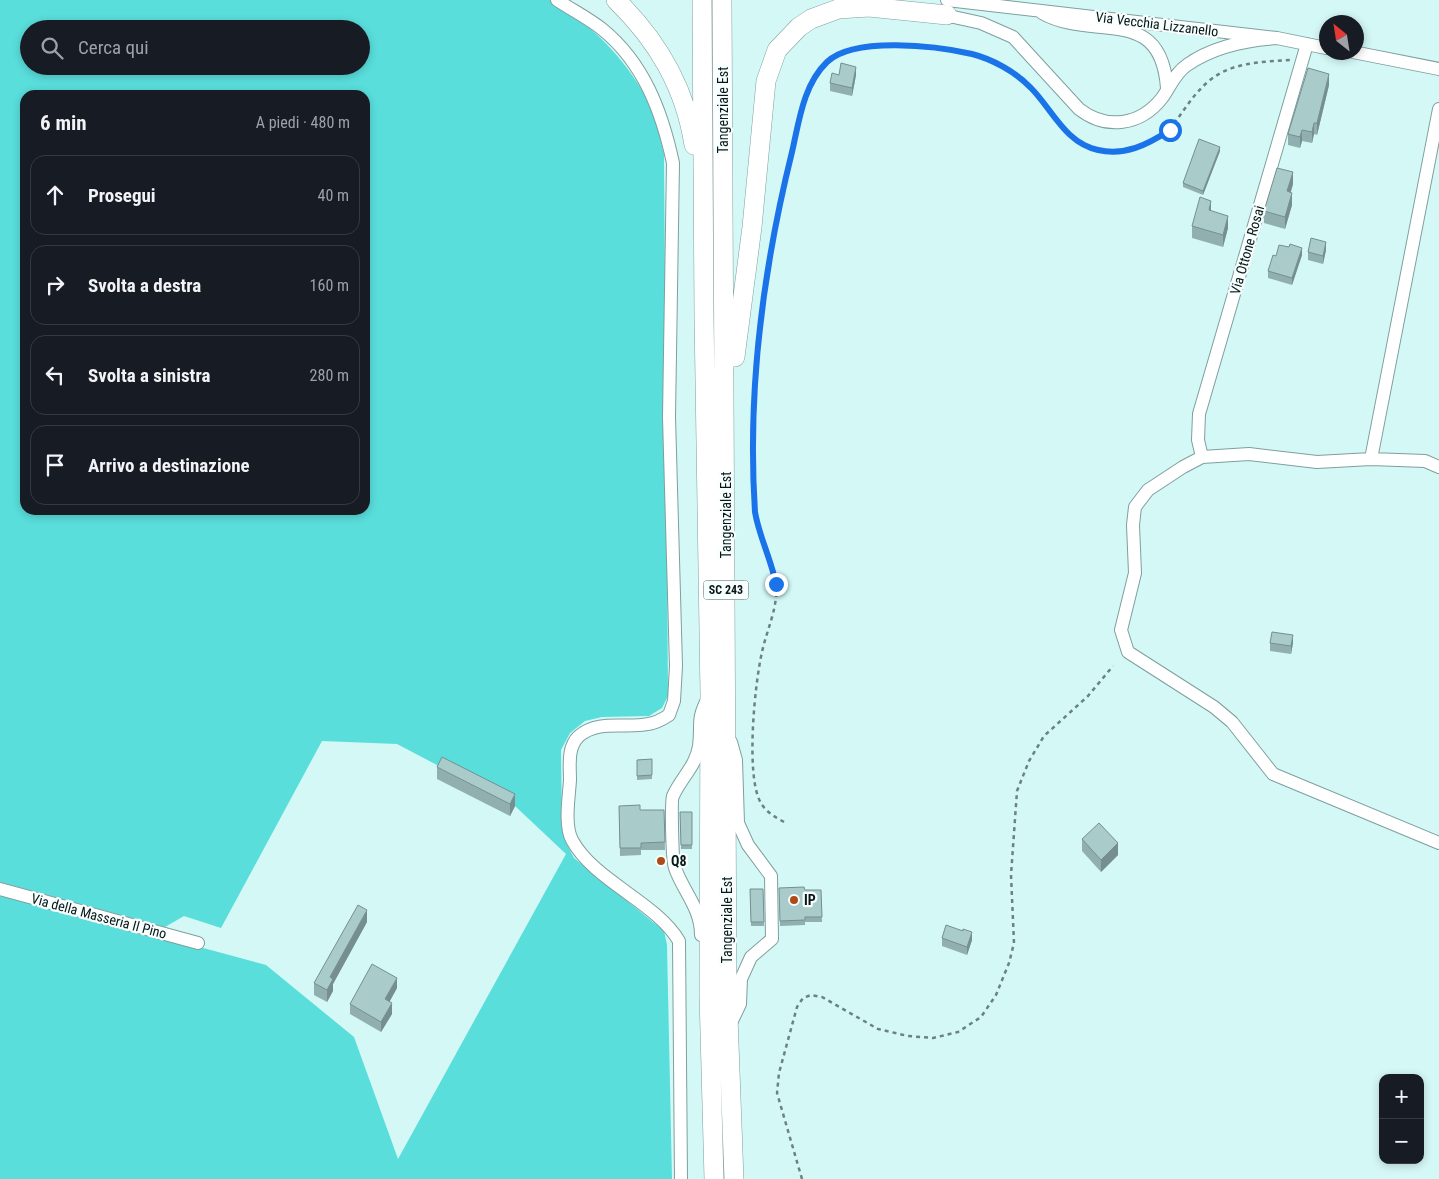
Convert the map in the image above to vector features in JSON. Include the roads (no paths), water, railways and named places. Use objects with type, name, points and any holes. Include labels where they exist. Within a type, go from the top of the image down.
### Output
[{"type":"highway","points":[[616,0],[655,43],[673,75],[688,116],[694,148],[696,285],[704,317]]},
{"type":"highway","name":"Tangenziale Est","points":[[702,0],[704,317],[710,694],[709,995],[714,1179]]},
{"type":"highway","name":"Tangenziale Est","points":[[722,0],[729,1027],[734,1179]]},
{"type":"highway","points":[[726,546],[731,521],[735,354],[752,227],[764,99],[770,65],[777,50],[788,36],[811,19],[838,9],[947,7]]},
{"type":"street","points":[[557,0],[601,29],[636,68],[656,99],[665,125],[673,163],[670,417],[676,666],[674,701],[669,715],[647,725],[603,725],[579,736],[573,744],[570,754],[569,823],[571,839],[590,862],[667,926],[679,941],[680,1179]]},
{"type":"street","name":"Via Vecchia Lizzanello","points":[[860,0],[947,7],[1037,10],[1277,38],[1319,47]]},
{"type":"street","name":"Via Vecchia Lizzanello","points":[[947,7],[1013,38],[1070,100],[1090,118],[1116,124],[1143,116],[1162,97],[1167,88],[1186,66],[1200,57],[1235,43],[1277,38]]},
{"type":"street","name":"Via Vecchia Lizzanello","points":[[1037,10],[1057,22],[1142,34],[1157,48],[1162,59],[1167,88]]},
{"type":"street","name":"Via Ottone Rosai","points":[[1202,457],[1198,440],[1199,414],[1307,44]]},
{"type":"street","points":[[1364,54],[1439,69]]},
{"type":"street","points":[[1371,458],[1439,109]]},
{"type":"street","points":[[1439,467],[1425,461],[1371,458],[1317,462],[1249,454],[1202,457],[1148,490],[1135,507],[1133,525],[1134,573],[1121,630],[1128,652],[1214,707],[1232,722],[1273,774],[1439,843]]},
{"type":"street","points":[[709,995],[702,969],[702,924],[691,896],[674,867],[671,798],[691,770],[699,746],[699,714],[710,694]]},
{"type":"street","points":[[726,728],[736,760],[738,823],[748,845],[771,876],[772,939],[750,957],[741,979],[740,1004],[729,1027]]},
{"type":"street","name":"Via della Masseria Il Pino","points":[[0,889],[198,943]]},
{"type":"place","name":"Q8","points":[[661,861]]},
{"type":"place","name":"IP","points":[[794,900]]}]
